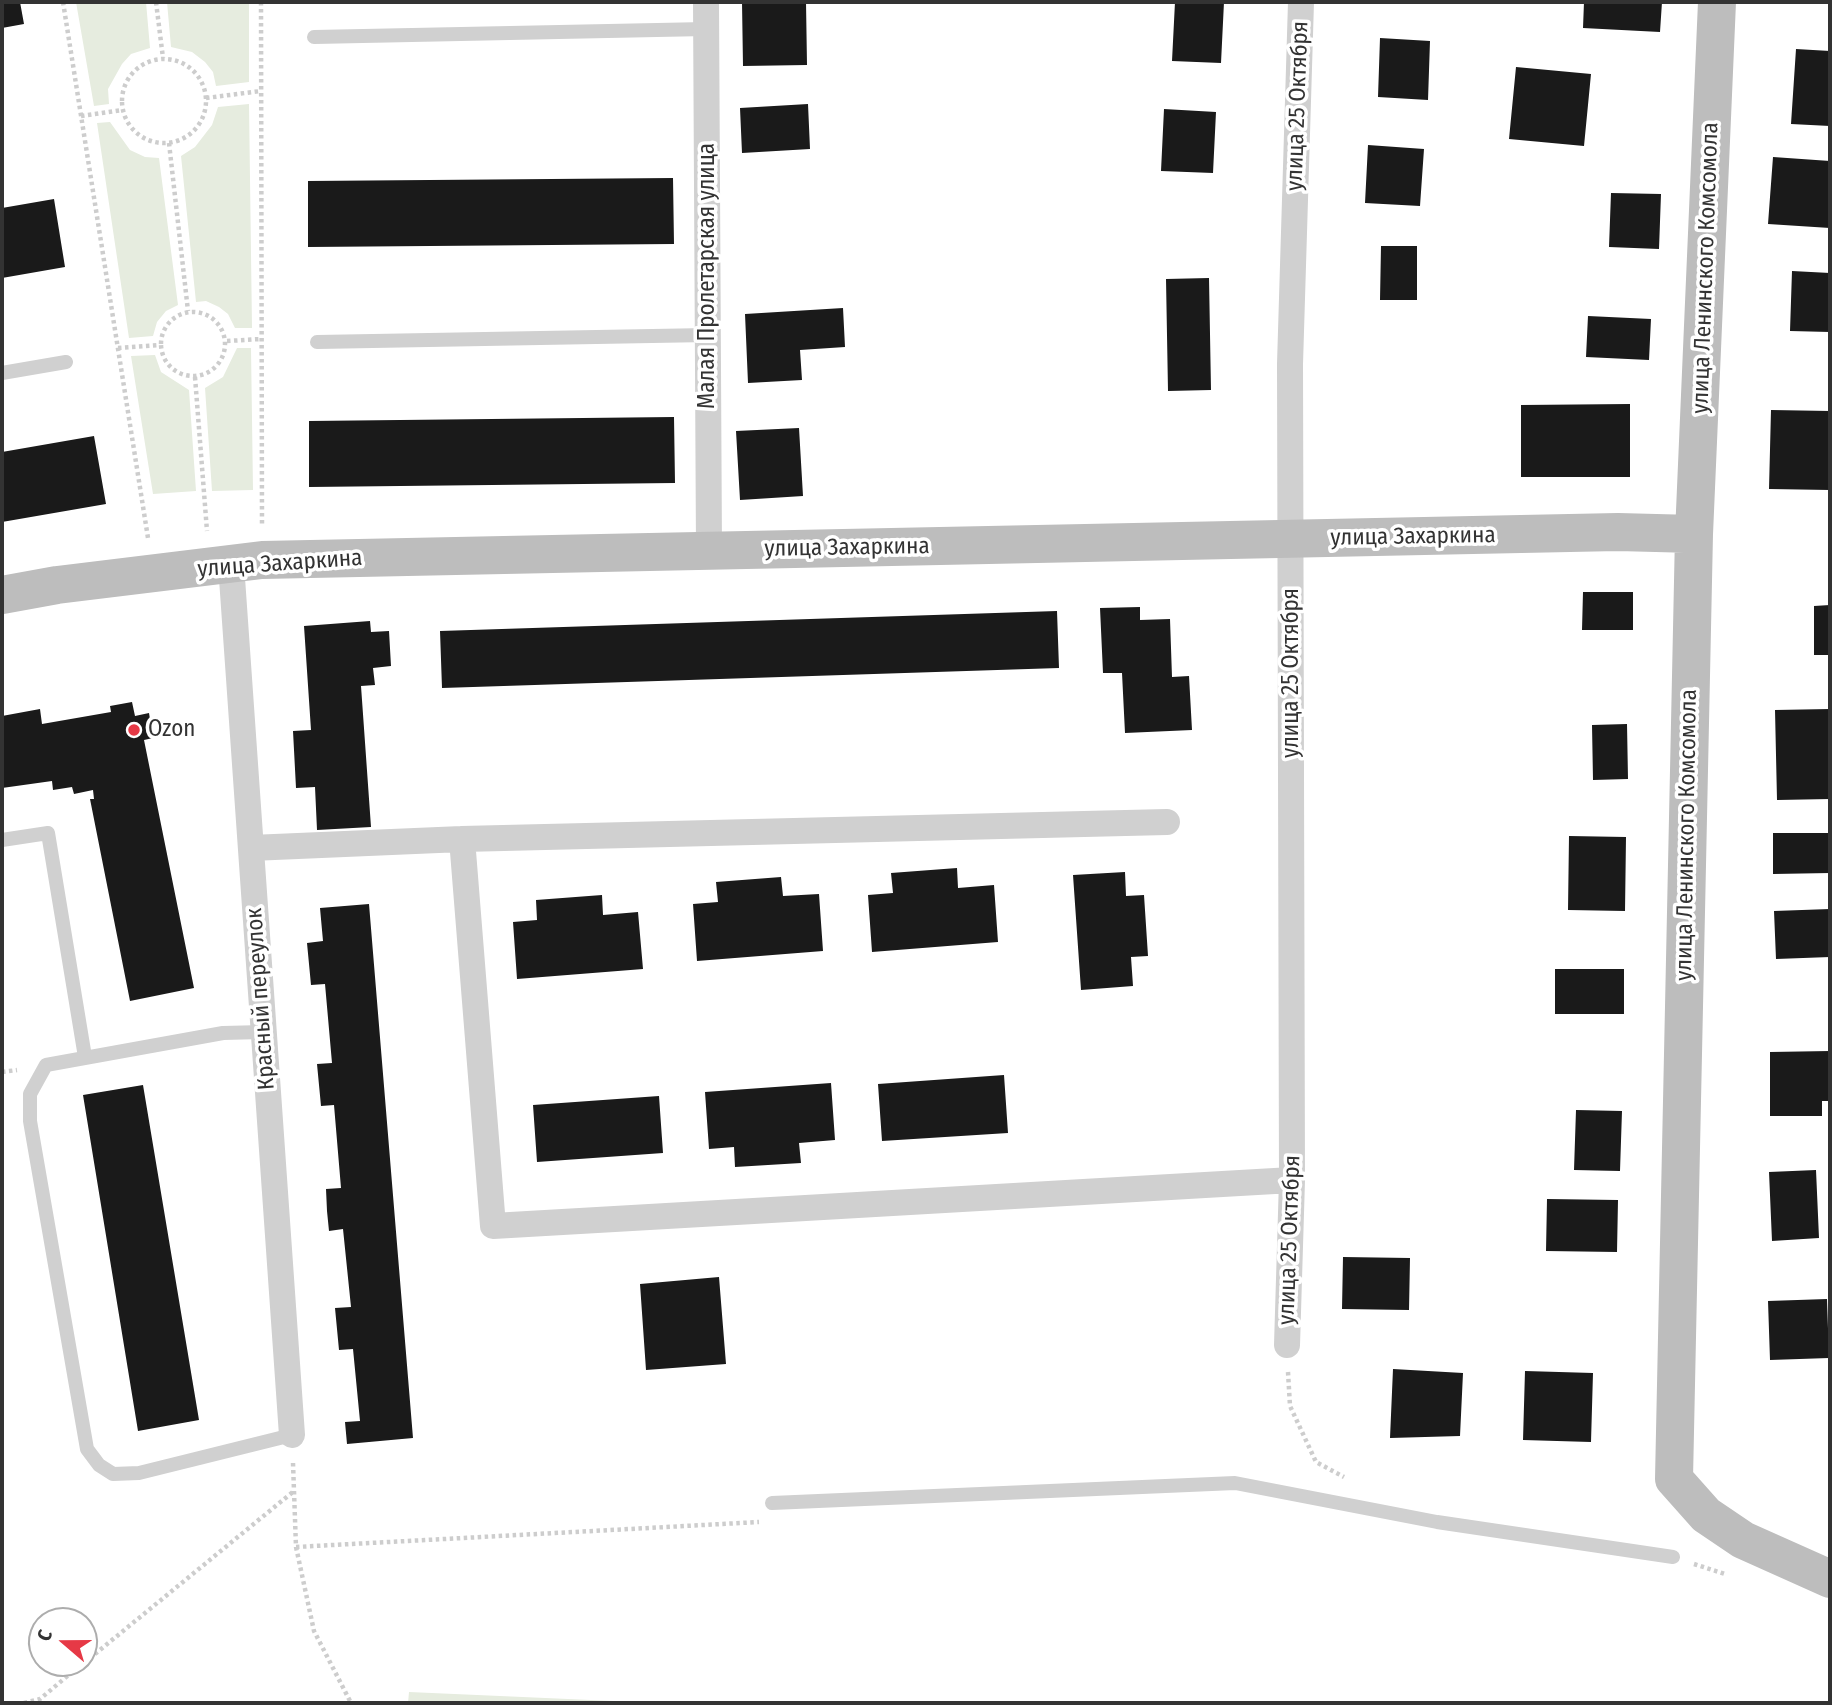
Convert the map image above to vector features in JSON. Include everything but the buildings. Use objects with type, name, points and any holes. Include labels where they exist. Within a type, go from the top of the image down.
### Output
[{"type":"main road","name":"улица Ленинского Комсомола","points":[[1717,2],[1694,534],[1674,1479],[1706,1515],[1743,1540],[1830,1579]]},
{"type":"main road","name":"улица Захаркина","points":[[2,595],[234,564],[709,550],[1618,532],[1694,534]]},
{"type":"street","name":"Малая Пролетарская улица","points":[[706,2],[709,550]]},
{"type":"street","name":"улица 25 Октября","points":[[1287,1345],[1292,1180],[1290,364],[1301,2]]},
{"type":"street","name":"Красный переулок","points":[[234,564],[263,1032],[292,1434]]},
{"type":"street","points":[[251,848],[462,839],[1167,822]]},
{"type":"street","points":[[462,839],[493,1226],[1292,1180]]},
{"type":"lane","points":[[314,37],[706,29]]},
{"type":"lane","points":[[317,342],[708,335]]},
{"type":"lane","points":[[2,373],[66,362]]},
{"type":"lane","points":[[2,840],[48,833],[85,1057]]},
{"type":"lane","points":[[263,1032],[223,1033],[46,1065],[30,1094],[30,1121],[87,1448],[99,1465],[113,1474],[139,1473],[292,1434]]},
{"type":"lane","points":[[772,1503],[1235,1483],[1437,1522],[1673,1558]]},
{"type":"path","points":[[63,2],[154,573]]},
{"type":"path","points":[[156,2],[163,58]]},
{"type":"path","points":[[234,564],[261,339],[261,2]]},
{"type":"path","points":[[163,58],[184,63],[199,76],[206,98],[202,119],[185,137],[169,143],[151,141],[135,132],[122,110],[122,90],[138,67],[163,58]]},
{"type":"path","points":[[206,98],[261,91]]},
{"type":"path","points":[[81,116],[122,110]]},
{"type":"path","points":[[169,143],[188,311]]},
{"type":"path","points":[[188,311],[206,313],[220,324],[227,341],[222,359],[210,372],[195,377],[182,375],[168,365],[160,345],[164,329],[173,318],[188,311]]},
{"type":"path","points":[[227,341],[261,339]]},
{"type":"path","points":[[118,348],[160,345]]},
{"type":"path","points":[[195,377],[234,564]]},
{"type":"path","points":[[1287,1345],[1290,1406],[1316,1462],[1351,1481]]},
{"type":"path","points":[[292,1434],[296,1547],[314,1631],[351,1703]]},
{"type":"path","points":[[98,1652],[294,1491]]},
{"type":"path","points":[[296,1547],[767,1522],[772,1503]]},
{"type":"path","points":[[24,1703],[40,1699],[67,1677]]},
{"type":"shaded area","points":[[76,2],[146,2],[150,48],[131,54],[122,64],[108,89],[109,104],[94,106]]},
{"type":"shaded area","points":[[167,2],[249,2],[249,82],[216,86],[213,72],[205,62],[192,52],[171,47]]},
{"type":"shaded area","points":[[249,104],[252,328],[235,328],[228,314],[219,307],[206,301],[196,302],[181,156],[195,147],[212,125],[218,107]]},
{"type":"shaded area","points":[[110,122],[130,150],[145,157],[159,158],[178,305],[166,311],[157,322],[153,336],[129,338],[97,123]]},
{"type":"shaded area","points":[[237,348],[251,348],[253,490],[212,491],[205,388],[223,377]]},
{"type":"shaded area","points":[[155,355],[161,372],[189,390],[196,491],[153,494],[131,356]]},
{"type":"shaded area","points":[[409,1692],[659,1703],[408,1703]]},
{"type":"place","name":"Ozon","points":[[134,730]]}]
